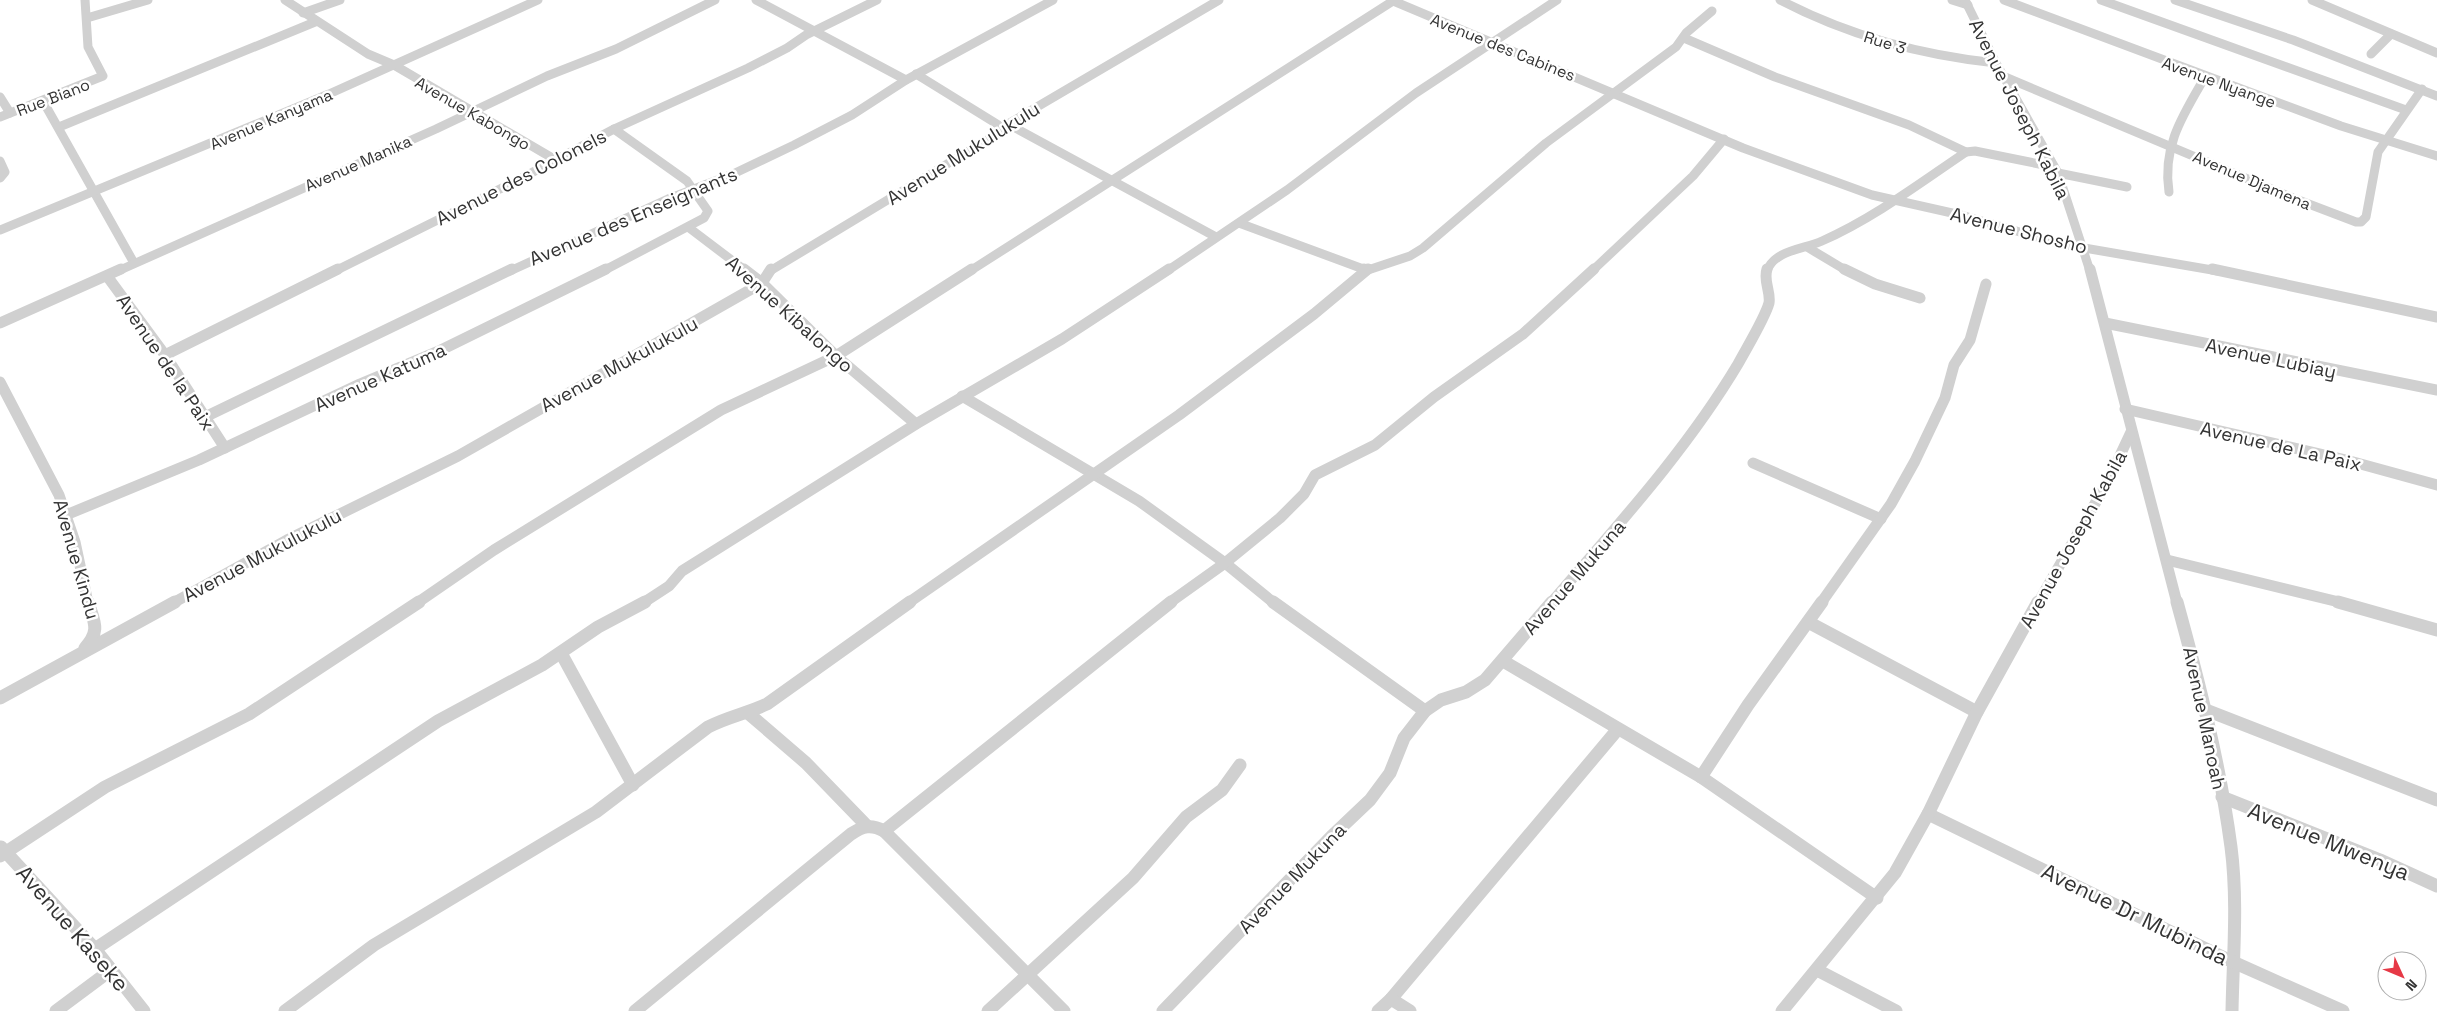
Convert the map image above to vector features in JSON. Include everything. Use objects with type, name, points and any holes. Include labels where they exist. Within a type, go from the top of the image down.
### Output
[{"type":"street","points":[[84,0],[87,18],[148,0]]},
{"type":"street","name":"Avenue Kabongo","points":[[285,0],[315,22],[329,27],[368,54],[394,65],[554,159]]},
{"type":"street","points":[[303,14],[340,0]]},
{"type":"street","name":"Avenue Kanyama","points":[[0,229],[230,136],[538,0]]},
{"type":"street","name":"Avenue Manika","points":[[0,323],[472,112],[546,76],[616,49],[715,0]]},
{"type":"street","points":[[756,0],[906,80]]},
{"type":"street","name":"Avenue des Colonels","points":[[165,354],[518,180],[554,159],[614,129],[748,68],[813,31],[877,0]]},
{"type":"street","name":"Avenue des Enseignants","points":[[205,417],[533,259],[656,204],[733,174],[852,115],[916,74],[1053,0]]},
{"type":"street","name":"Avenue Mukulukulu","points":[[0,698],[295,536],[458,456],[762,283],[770,270],[1219,0]]},
{"type":"street","points":[[2,851],[105,787],[249,714],[363,641],[494,550],[721,410],[836,356],[1392,0]]},
{"type":"street","name":"Avenue des Cabines","points":[[1392,0],[1451,27],[1616,93]]},
{"type":"street","points":[[95,949],[414,737],[561,653],[603,623],[654,597],[669,586],[682,571],[916,424],[1062,339],[1239,223],[1338,154],[1416,93],[1557,0]]},
{"type":"street","name":"Rue 3","points":[[1780,0],[1817,18],[1896,47],[1949,58],[1996,63]]},
{"type":"street","points":[[1952,0],[1966,3]]},
{"type":"street","name":"Avenue Nyange","points":[[2004,0],[2020,3],[2204,76],[2387,141],[2437,156]]},
{"type":"street","points":[[2101,0],[2406,110]]},
{"type":"street","points":[[2175,0],[2293,40],[2437,96]]},
{"type":"street","points":[[2312,0],[2437,54]]},
{"type":"street","name":"Avenue Joseph Kabila","points":[[1782,1011],[1877,898],[1895,873],[1928,814],[1978,712],[2069,546],[2108,481],[2131,432],[2106,323],[2084,248],[2056,170],[1996,63],[1966,3]]},
{"type":"street","points":[[285,1011],[374,946],[571,829],[633,785],[708,727],[723,719],[748,713],[767,704],[813,673],[931,586],[1179,415],[1250,363],[1341,292],[1366,270],[1410,256],[1423,248],[1518,165],[1616,93],[1684,38],[1686,33],[1712,11]]},
{"type":"street","name":"Rue Biano","points":[[0,117],[98,80],[104,74],[88,47],[87,18]]},
{"type":"street","points":[[58,127],[315,22]]},
{"type":"street","points":[[2370,54],[2391,34]]},
{"type":"street","points":[[1684,38],[1775,77],[1909,125],[1966,152],[1980,152],[2127,187]]},
{"type":"street","points":[[916,74],[1007,126],[1216,237]]},
{"type":"street","points":[[2169,192],[2166,170],[2171,146],[2204,76]]},
{"type":"street","name":"Avenue Djamena","points":[[2005,77],[2320,209],[2361,222],[2366,217],[2378,152],[2422,89]]},
{"type":"street","name":"Avenue Shosho","points":[[1616,93],[1724,140],[1844,186],[1961,215],[2018,233],[2084,248],[2210,269],[2437,317]]},
{"type":"street","points":[[0,97],[10,114]]},
{"type":"street","name":"Avenue de la Paix","points":[[43,101],[92,192],[134,263]]},
{"type":"street","points":[[614,129],[674,171],[687,181],[694,190],[708,211],[704,218],[688,227]]},
{"type":"street","points":[[884,831],[1153,614],[1225,563],[1288,510],[1307,491],[1315,475],[1375,445],[1434,397],[1497,354],[1542,318],[1661,208],[1693,176],[1724,140]]},
{"type":"street","name":"Avenue Mukuna","points":[[1164,1011],[1331,837],[1370,800],[1390,773],[1404,738],[1424,711],[1485,680],[1664,471],[1713,406],[1742,357],[1769,302],[1766,269],[1779,256],[1807,247],[1861,221],[1966,152]]},
{"type":"street","points":[[0,161],[5,172],[0,178]]},
{"type":"street","points":[[1239,223],[1366,270]]},
{"type":"street","name":"Avenue Kibalongo","points":[[688,227],[762,283],[836,356],[916,424]]},
{"type":"street","name":"Avenue Katuma","points":[[66,515],[225,448],[360,384],[450,346],[688,227]]},
{"type":"street","points":[[1807,247],[1836,266],[1867,281],[1888,290],[1920,298]]},
{"type":"street","name":"Avenue de la Paix","points":[[107,276],[165,354],[225,448]]},
{"type":"street","points":[[1701,777],[1748,705],[1881,519],[1915,461],[1945,398],[1954,365],[1970,340],[1986,284]]},
{"type":"street","name":"Avenue Lubiay","points":[[2106,323],[2437,390]]},
{"type":"street","name":"Avenue Kindu","points":[[0,382],[44,463],[66,515],[96,628],[93,639],[79,655]]},
{"type":"street","points":[[962,396],[1094,472],[1139,501],[1225,563],[1287,613],[1424,711]]},
{"type":"street","name":"Avenue de La Paix","points":[[2125,409],[2346,460],[2437,485]]},
{"type":"street","name":"Avenue Manoah","points":[[2131,432],[2206,710],[2231,847],[2235,897],[2232,1011]]},
{"type":"street","points":[[1753,463],[1881,519]]},
{"type":"street","points":[[2167,560],[2334,601],[2437,630]]},
{"type":"street","points":[[1808,622],[1978,712]]},
{"type":"street","points":[[561,653],[633,785]]},
{"type":"street","points":[[1503,661],[1701,777],[1877,898]]},
{"type":"street","points":[[2206,710],[2437,800]]},
{"type":"street","points":[[748,713],[806,763],[866,825]]},
{"type":"street","points":[[1378,1011],[1392,999],[1618,729]]},
{"type":"street","points":[[988,1011],[1133,878],[1186,817],[1222,790],[1240,765]]},
{"type":"street","name":"Avenue Mwenya","points":[[2222,797],[2380,860],[2437,886]]},
{"type":"street","name":"Avenue Dr Mubinda","points":[[1928,814],[2233,962],[2343,1011]]},
{"type":"street","points":[[635,1011],[851,834],[866,825],[876,826],[884,831],[1064,1011]]},
{"type":"street","name":"Avenue Kaseke","points":[[2,851],[95,949],[144,1011]]},
{"type":"street","points":[[56,1011],[110,970]]},
{"type":"street","points":[[1817,970],[1896,1011]]},
{"type":"street","points":[[1392,999],[1410,1011]]}]
